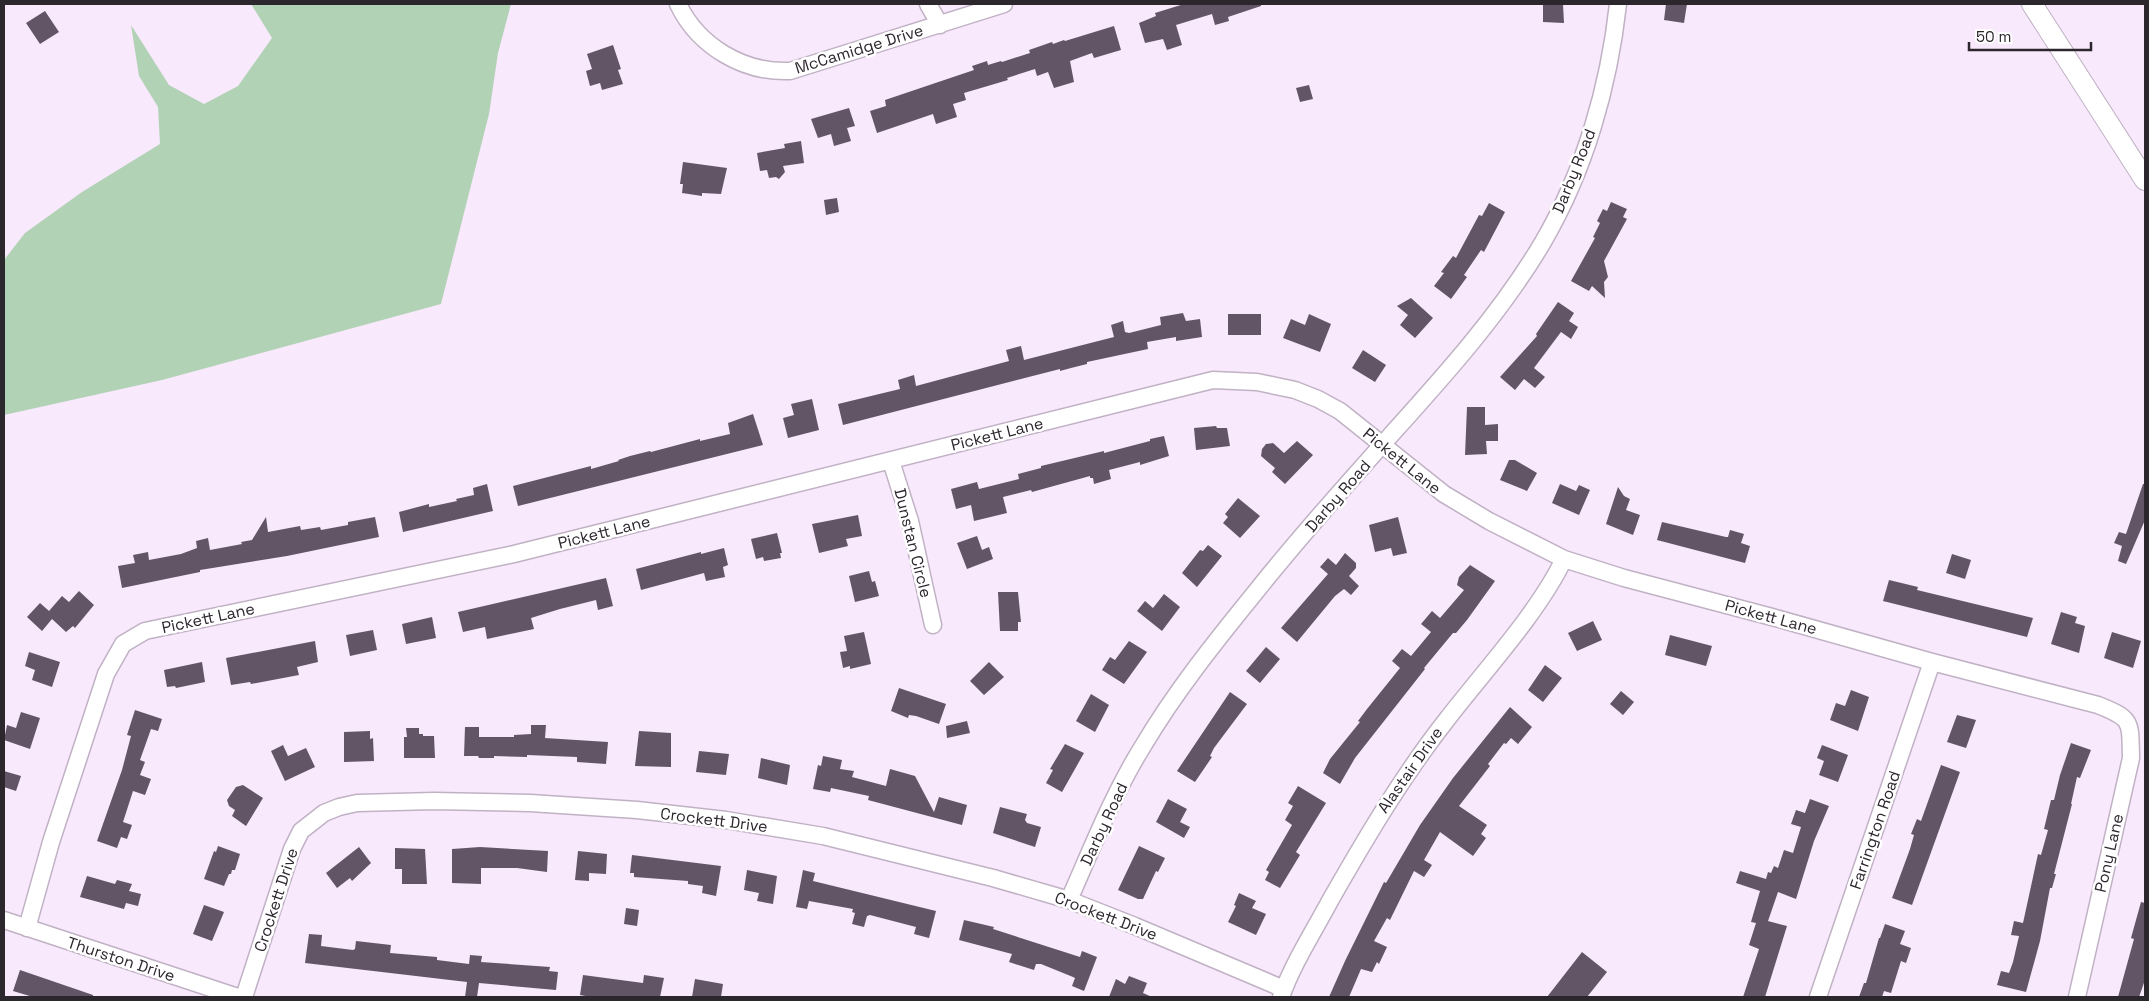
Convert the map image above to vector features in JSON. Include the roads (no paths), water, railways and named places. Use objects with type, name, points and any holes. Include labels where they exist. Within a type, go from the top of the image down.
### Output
[{"type":"street","name":"McCamidge Drive","points":[[678,4],[685,19],[698,36],[725,56],[745,64],[775,72],[790,71],[1004,4]]},
{"type":"street","points":[[928,4],[940,25]]},
{"type":"street","name":"Darby Road","points":[[1069,900],[1109,809],[1142,746],[1176,695],[1254,594],[1382,444],[1461,357],[1522,275],[1543,242],[1566,197],[1591,135],[1613,44],[1618,4]]},
{"type":"street","points":[[2032,4],[2145,180]]},
{"type":"street","name":"Pickett Lane","points":[[27,928],[51,842],[106,674],[123,644],[145,631],[514,554],[1212,380],[1257,382],[1295,390],[1318,399],[1340,411],[1444,494],[1489,521],[1564,558],[1624,578],[1932,662],[2098,704],[2118,713]]},
{"type":"street","name":"Dunstan Circle","points":[[891,461],[910,521],[933,625]]},
{"type":"street","name":"Alastair Drive","points":[[1283,993],[1300,954],[1376,819],[1416,758],[1529,614],[1564,558]]},
{"type":"street","name":"Farrington Road","points":[[1818,997],[1932,662]]},
{"type":"street","name":"Pony Lane","points":[[2077,997],[2131,758],[2128,720],[2118,713]]},
{"type":"street","name":"Crockett Drive","points":[[244,997],[292,849],[301,831],[324,813],[339,807],[357,804],[434,801],[530,803],[637,810],[726,820],[823,836],[993,878],[1069,900],[1135,926],[1283,993]]},
{"type":"street","name":"Thurston Drive","points":[[4,920],[238,997]]}]
